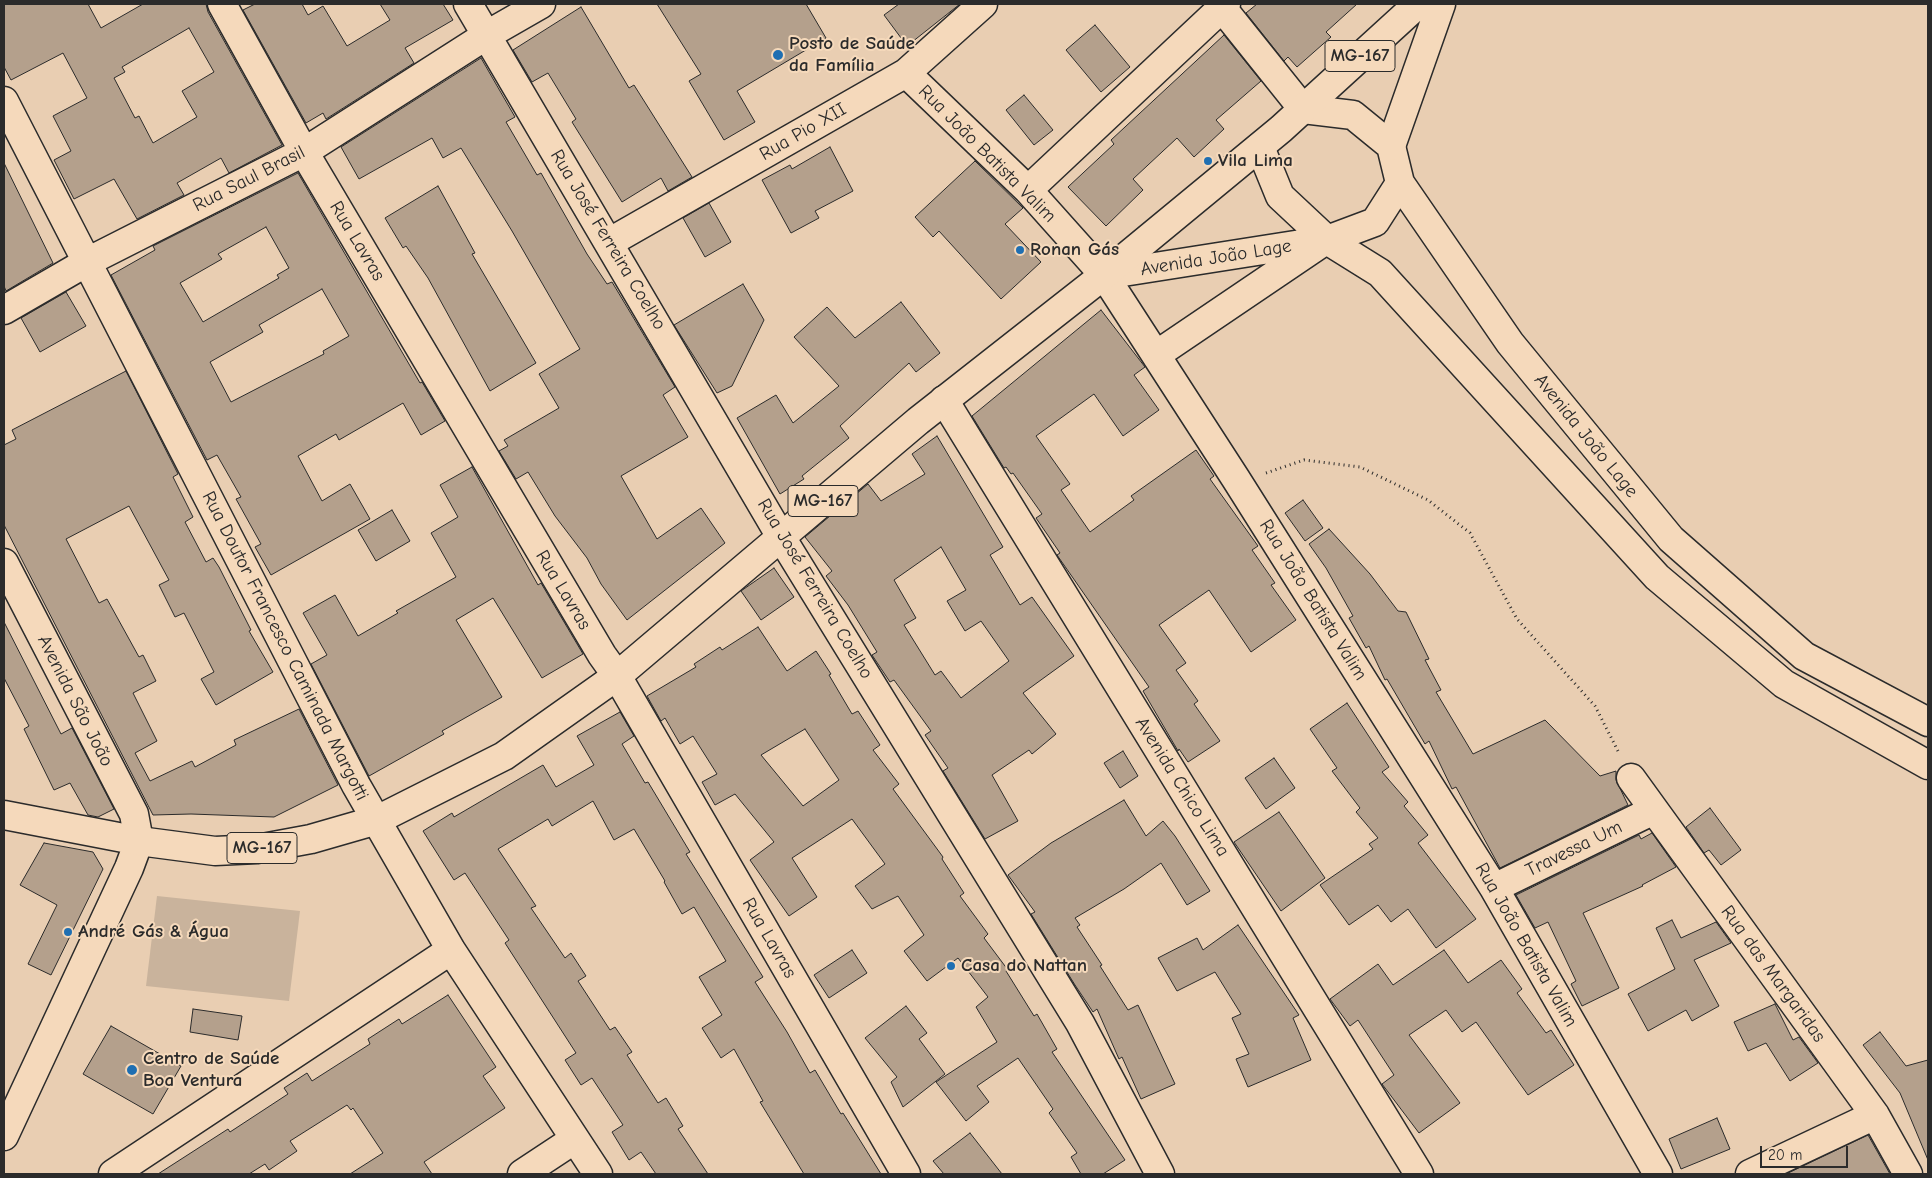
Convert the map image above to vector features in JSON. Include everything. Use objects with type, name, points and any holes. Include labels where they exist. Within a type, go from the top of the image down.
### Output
[{"type":"street","name":"Rua Lavras","points":[[222,4],[304,152],[602,655],[617,676],[906,1174]]},
{"type":"street","name":"Rua José Ferreira Coelho","points":[[468,4],[610,242],[782,537],[1080,1023],[1160,1174]]},
{"type":"street","name":"Rua Saul Brasil","points":[[4,310],[87,262],[304,152],[487,35],[541,4]]},
{"type":"street","name":"Rua Pio XII","points":[[610,242],[906,73],[983,4]]},
{"type":"street","name":"MG-167","points":[[4,815],[139,841],[215,851],[257,849],[311,839],[376,820],[504,756],[617,676],[944,400],[1104,276],[1260,147],[1418,4]]},
{"type":"street","points":[[1028,190],[1222,5],[1303,109],[1353,115],[1391,146],[1441,4]]},
{"type":"street","name":"Rua João Batista Valim","points":[[906,73],[1028,190],[1104,276],[1236,479],[1494,888],[1658,1174]]},
{"type":"street","name":"Rua Doutor Francesco Caminada Margotti","points":[[4,100],[376,820],[451,950],[598,1174]]},
{"type":"street","name":"Avenida João Lage","points":[[1391,146],[1400,183],[1510,343],[1671,538],[1804,656],[1928,722]]},
{"type":"street","name":"Avenida João Lage","points":[[1260,147],[1280,196],[1328,240],[1380,273],[1657,577],[1784,684],[1928,765]]},
{"type":"street","points":[[1328,240],[1375,222],[1400,183]]},
{"type":"street","name":"Avenida João Lage","points":[[1104,276],[1328,240]]},
{"type":"street","name":"Avenida João Lage","points":[[1156,355],[1328,240]]},
{"type":"street","name":"Avenida Chico Lima","points":[[944,400],[1419,1174]]},
{"type":"street","name":"Avenida São João","points":[[4,563],[134,814],[139,841]]},
{"type":"street","name":"Rua das Margaridas","points":[[1631,778],[1875,1115],[1908,1174]]},
{"type":"street","name":"Travessa Um","points":[[1494,888],[1654,810]]},
{"type":"street","points":[[4,1136],[129,868],[139,841]]},
{"type":"street","points":[[113,1174],[451,950]]},
{"type":"street","points":[[1750,1174],[1875,1115]]},
{"type":"street","points":[[522,1174],[576,1139]]},
{"type":"path","points":[[1236,479],[1304,460],[1360,466],[1428,500],[1470,533],[1517,619],[1595,706],[1631,778]]},
{"type":"shaded area","points":[[157,896],[300,911],[289,1001],[146,986]]},
{"type":"building","points":[[4,4],[88,4],[101,28],[143,4],[206,4],[208,12],[282,145],[229,173],[221,158],[177,183],[184,195],[137,219],[114,179],[74,199],[54,160],[71,151],[53,116],[87,98],[63,53],[11,80],[4,67]],"holes":[[[189,28],[214,72],[182,91],[197,117],[153,143],[139,116],[135,118],[114,78],[125,72],[122,67]]]},
{"type":"building","points":[[255,4],[302,4],[308,15],[323,6],[347,46],[390,20],[380,4],[443,4],[453,20],[405,48],[414,63],[326,119],[323,113],[306,123],[243,10]]},
{"type":"building","points":[[657,4],[806,4],[826,38],[737,91],[755,122],[724,140],[689,81],[701,74]]},
{"type":"building","points":[[899,4],[960,4],[907,46],[884,15]]},
{"type":"building","points":[[1257,4],[1357,4],[1326,32],[1331,37],[1297,67],[1288,57],[1284,61],[1246,13]]},
{"type":"building","points":[[581,7],[629,88],[634,85],[692,177],[668,191],[661,178],[622,202],[572,122],[576,119],[548,73],[532,82],[513,50]]},
{"type":"building","points":[[1095,25],[1130,67],[1101,92],[1066,50]]},
{"type":"building","points":[[1224,35],[1261,81],[1216,120],[1224,129],[1194,157],[1177,138],[1133,179],[1143,190],[1106,226],[1068,187],[1114,144],[1111,140]]},
{"type":"building","points":[[481,58],[515,117],[506,122],[537,175],[541,173],[587,254],[607,284],[612,282],[675,387],[663,395],[688,437],[621,476],[657,539],[701,508],[725,543],[627,620],[601,584],[587,558],[555,516],[528,472],[516,479],[499,451],[508,446],[504,440],[559,408],[539,374],[580,349],[512,231],[461,148],[443,158],[432,138],[359,179],[341,147]]},
{"type":"building","points":[[1024,95],[1053,130],[1034,145],[1006,110]]},
{"type":"building","points":[[830,147],[853,191],[815,211],[819,218],[791,233],[762,180],[790,165],[792,169]]},
{"type":"building","points":[[975,161],[1023,208],[1005,224],[1041,262],[1001,299],[939,231],[933,237],[915,217]]},
{"type":"building","points":[[4,163],[53,263],[6,291],[4,286]]},
{"type":"building","points":[[298,173],[420,383],[422,382],[445,421],[421,435],[403,403],[339,440],[336,434],[298,456],[322,501],[350,484],[370,519],[271,575],[255,547],[261,544],[236,499],[241,497],[217,455],[207,460],[111,275],[155,250],[153,246]],"holes":[[[266,227],[289,268],[277,275],[279,278],[203,322],[180,283],[222,259],[218,254]],[[322,289],[349,336],[323,351],[324,354],[231,402],[210,362],[263,332],[259,325]]]},
{"type":"building","points":[[438,186],[475,253],[472,254],[536,363],[490,391],[428,278],[406,246],[403,248],[385,218]]},
{"type":"building","points":[[709,203],[731,242],[705,257],[683,218]]},
{"type":"building","points":[[743,284],[764,320],[732,386],[717,393],[674,325]]},
{"type":"building","points":[[66,292],[86,326],[40,352],[21,318]]},
{"type":"building","points":[[901,302],[940,353],[916,372],[909,363],[840,426],[849,438],[802,476],[804,479],[780,494],[737,418],[776,395],[793,423],[839,386],[794,337],[827,307],[855,338]]},
{"type":"building","points":[[1101,310],[1145,367],[1134,375],[1159,410],[1123,436],[1094,394],[1036,436],[1070,484],[1061,490],[1090,532],[1134,500],[1131,496],[1196,450],[1214,476],[1210,479],[1258,546],[1252,550],[1275,583],[1271,585],[1296,620],[1251,652],[1209,590],[1159,625],[1186,663],[1176,670],[1198,701],[1194,704],[1220,741],[1188,762],[1179,749],[1178,751],[1143,691],[1149,687],[1057,555],[1060,553],[1036,518],[1042,514],[1013,473],[1011,474],[1006,467],[1004,468],[972,416]]},
{"type":"building","points":[[126,371],[178,474],[173,477],[193,517],[185,522],[206,562],[213,558],[219,567],[251,630],[249,631],[273,672],[216,705],[201,679],[214,672],[184,613],[175,617],[159,585],[169,580],[129,506],[66,539],[99,603],[107,599],[139,657],[143,655],[156,681],[133,693],[157,741],[135,753],[150,781],[192,761],[195,767],[236,745],[234,740],[299,709],[338,785],[274,817],[191,814],[153,815],[4,525],[4,445],[16,439],[12,430]]},
{"type":"building","points":[[937,436],[1003,547],[990,555],[1020,605],[1032,597],[1074,656],[1023,693],[1056,734],[1032,754],[1029,750],[992,775],[1018,821],[985,839],[943,771],[948,768],[925,735],[931,731],[894,680],[890,682],[872,655],[877,652],[848,605],[826,576],[832,571],[805,537],[868,484],[881,501],[925,474],[912,454]],"holes":[[[941,547],[966,590],[947,601],[965,631],[981,621],[1009,661],[961,698],[941,671],[935,675],[904,625],[916,618],[894,580]]]},
{"type":"building","points":[[472,467],[538,585],[541,583],[583,654],[542,678],[493,598],[456,620],[502,697],[442,731],[444,734],[369,776],[311,664],[327,655],[303,613],[335,595],[358,636],[398,613],[396,611],[456,577],[431,533],[458,517],[440,485]]},
{"type":"building","points":[[1303,500],[1323,528],[1305,541],[1285,513]]},
{"type":"building","points":[[392,510],[410,541],[376,561],[358,530]]},
{"type":"building","points":[[1329,529],[1370,574],[1398,611],[1406,612],[1429,659],[1425,660],[1441,690],[1436,692],[1473,754],[1545,720],[1600,776],[1616,771],[1616,780],[1628,805],[1500,868],[1456,787],[1452,789],[1429,741],[1425,744],[1387,679],[1385,680],[1369,646],[1366,648],[1349,618],[1353,616],[1326,568],[1309,544]]},
{"type":"building","points":[[774,568],[794,597],[761,620],[741,591]]},
{"type":"building","points":[[4,622],[61,734],[72,728],[114,809],[98,817],[88,815],[70,783],[54,790],[24,729],[29,726],[4,678]]},
{"type":"building","points":[[758,627],[787,671],[816,651],[831,674],[829,675],[852,714],[858,711],[880,745],[873,750],[899,784],[893,789],[943,857],[942,859],[964,893],[960,896],[988,934],[984,938],[1008,970],[1006,971],[1034,1016],[1037,1014],[1057,1049],[1052,1052],[1125,1160],[1103,1174],[1081,1174],[1071,1157],[1077,1153],[1049,1113],[1053,1109],[1018,1058],[977,1086],[989,1102],[966,1121],[936,1082],[997,1042],[976,1007],[988,997],[958,958],[927,981],[904,951],[924,935],[898,896],[872,909],[855,886],[885,864],[852,819],[792,858],[817,897],[789,916],[750,860],[774,842],[735,794],[715,805],[702,782],[717,774],[693,736],[680,744],[665,718],[661,721],[647,696],[696,667],[694,664],[720,647],[722,650]],"holes":[[[805,729],[839,780],[803,806],[761,755]]]},
{"type":"building","points":[[1347,703],[1389,767],[1382,772],[1408,802],[1404,806],[1428,835],[1418,843],[1476,919],[1436,948],[1408,909],[1391,922],[1378,905],[1349,925],[1320,885],[1373,849],[1369,844],[1378,838],[1356,812],[1360,808],[1332,771],[1337,768],[1310,729]]},
{"type":"building","points":[[620,712],[634,736],[622,744],[645,783],[648,782],[690,852],[686,854],[763,977],[755,982],[787,1032],[810,1073],[815,1070],[841,1114],[843,1113],[881,1174],[804,1174],[760,1102],[763,1101],[734,1049],[721,1058],[702,1028],[722,1015],[699,977],[726,961],[694,907],[682,914],[634,829],[614,840],[593,801],[552,826],[548,819],[498,849],[536,906],[531,908],[565,958],[571,953],[586,976],[578,981],[610,1030],[615,1027],[632,1052],[627,1055],[658,1103],[666,1098],[683,1126],[678,1129],[708,1174],[656,1174],[641,1152],[629,1160],[612,1132],[623,1125],[592,1078],[581,1085],[565,1060],[576,1053],[505,943],[509,940],[465,873],[454,880],[423,831],[452,813],[454,817],[543,765],[556,787],[594,765],[577,736]]},
{"type":"building","points":[[1123,751],[1138,776],[1120,788],[1104,763]]},
{"type":"building","points":[[1274,758],[1295,788],[1266,809],[1245,778]]},
{"type":"building","points":[[1124,800],[1146,836],[1163,821],[1175,836],[1210,891],[1187,905],[1161,863],[1124,889],[1075,918],[1080,925],[1077,927],[1128,1010],[1138,1005],[1175,1084],[1141,1099],[1122,1057],[1119,1059],[1097,1009],[1093,1012],[1075,985],[1031,914],[1035,912],[1008,875],[1051,843]]},
{"type":"building","points":[[1710,808],[1741,850],[1721,865],[1709,850],[1704,853],[1686,827]]},
{"type":"building","points":[[1279,812],[1325,878],[1281,911],[1234,842]]},
{"type":"building","points":[[1652,833],[1676,867],[1643,886],[1583,913],[1619,988],[1582,1006],[1571,984],[1576,981],[1548,922],[1535,928],[1516,895],[1639,835],[1641,839]]},
{"type":"building","points":[[44,843],[93,852],[103,869],[51,975],[28,964],[57,905],[20,885]]},
{"type":"building","points":[[1672,920],[1681,938],[1716,922],[1731,943],[1694,960],[1719,1006],[1692,1021],[1686,1010],[1648,1031],[1628,994],[1675,969],[1656,928]]},
{"type":"building","points":[[1238,925],[1299,1015],[1293,1018],[1311,1060],[1248,1087],[1236,1059],[1249,1054],[1232,1018],[1241,1014],[1215,972],[1177,991],[1158,958],[1197,938],[1203,950]]},
{"type":"building","points":[[852,950],[867,973],[829,998],[814,975]]},
{"type":"building","points":[[1444,950],[1468,983],[1501,960],[1522,989],[1517,993],[1546,1033],[1551,1030],[1574,1065],[1528,1095],[1476,1022],[1462,1032],[1446,1010],[1409,1035],[1460,1103],[1419,1133],[1382,1084],[1394,1075],[1358,1020],[1350,1026],[1330,999],[1378,964],[1393,985]]},
{"type":"building","points":[[448,995],[496,1067],[483,1076],[505,1108],[424,1162],[432,1174],[350,1174],[383,1153],[353,1108],[351,1110],[347,1105],[290,1141],[297,1151],[269,1170],[265,1164],[249,1174],[158,1174],[228,1129],[230,1132],[288,1094],[284,1088],[307,1073],[312,1081],[370,1044],[368,1039],[399,1019],[402,1024]]},
{"type":"building","points":[[1775,1004],[1793,1040],[1799,1037],[1818,1063],[1790,1081],[1766,1043],[1748,1051],[1734,1022]]},
{"type":"building","points":[[906,1006],[927,1033],[919,1039],[945,1074],[903,1107],[891,1082],[897,1077],[865,1038]]},
{"type":"building","points":[[193,1009],[242,1016],[238,1040],[190,1032]]},
{"type":"building","name":"Centro de Saúde Boa Ventura","points":[[111,1026],[181,1066],[153,1114],[83,1074]]},
{"type":"building","points":[[1880,1032],[1906,1066],[1928,1060],[1928,1160],[1900,1093],[1863,1045]]},
{"type":"building","points":[[1717,1118],[1730,1149],[1681,1169],[1669,1139]]},
{"type":"building","points":[[970,1133],[1002,1174],[944,1174],[933,1161]]},
{"type":"building","points":[[1868,1135],[1890,1174],[1786,1174]]},
{"type":"place","name":"Posto de Saúde da Família","points":[[778,55]]},
{"type":"place","name":"Vila Lima","points":[[1208,161]]},
{"type":"place","name":"Ronan Gás","points":[[1020,250]]},
{"type":"place","name":"André Gás & Água","points":[[68,932]]},
{"type":"place","name":"Casa do Nattan","points":[[951,966]]},
{"type":"place","name":"Centro de Saúde Boa Ventura","points":[[132,1070]]}]
